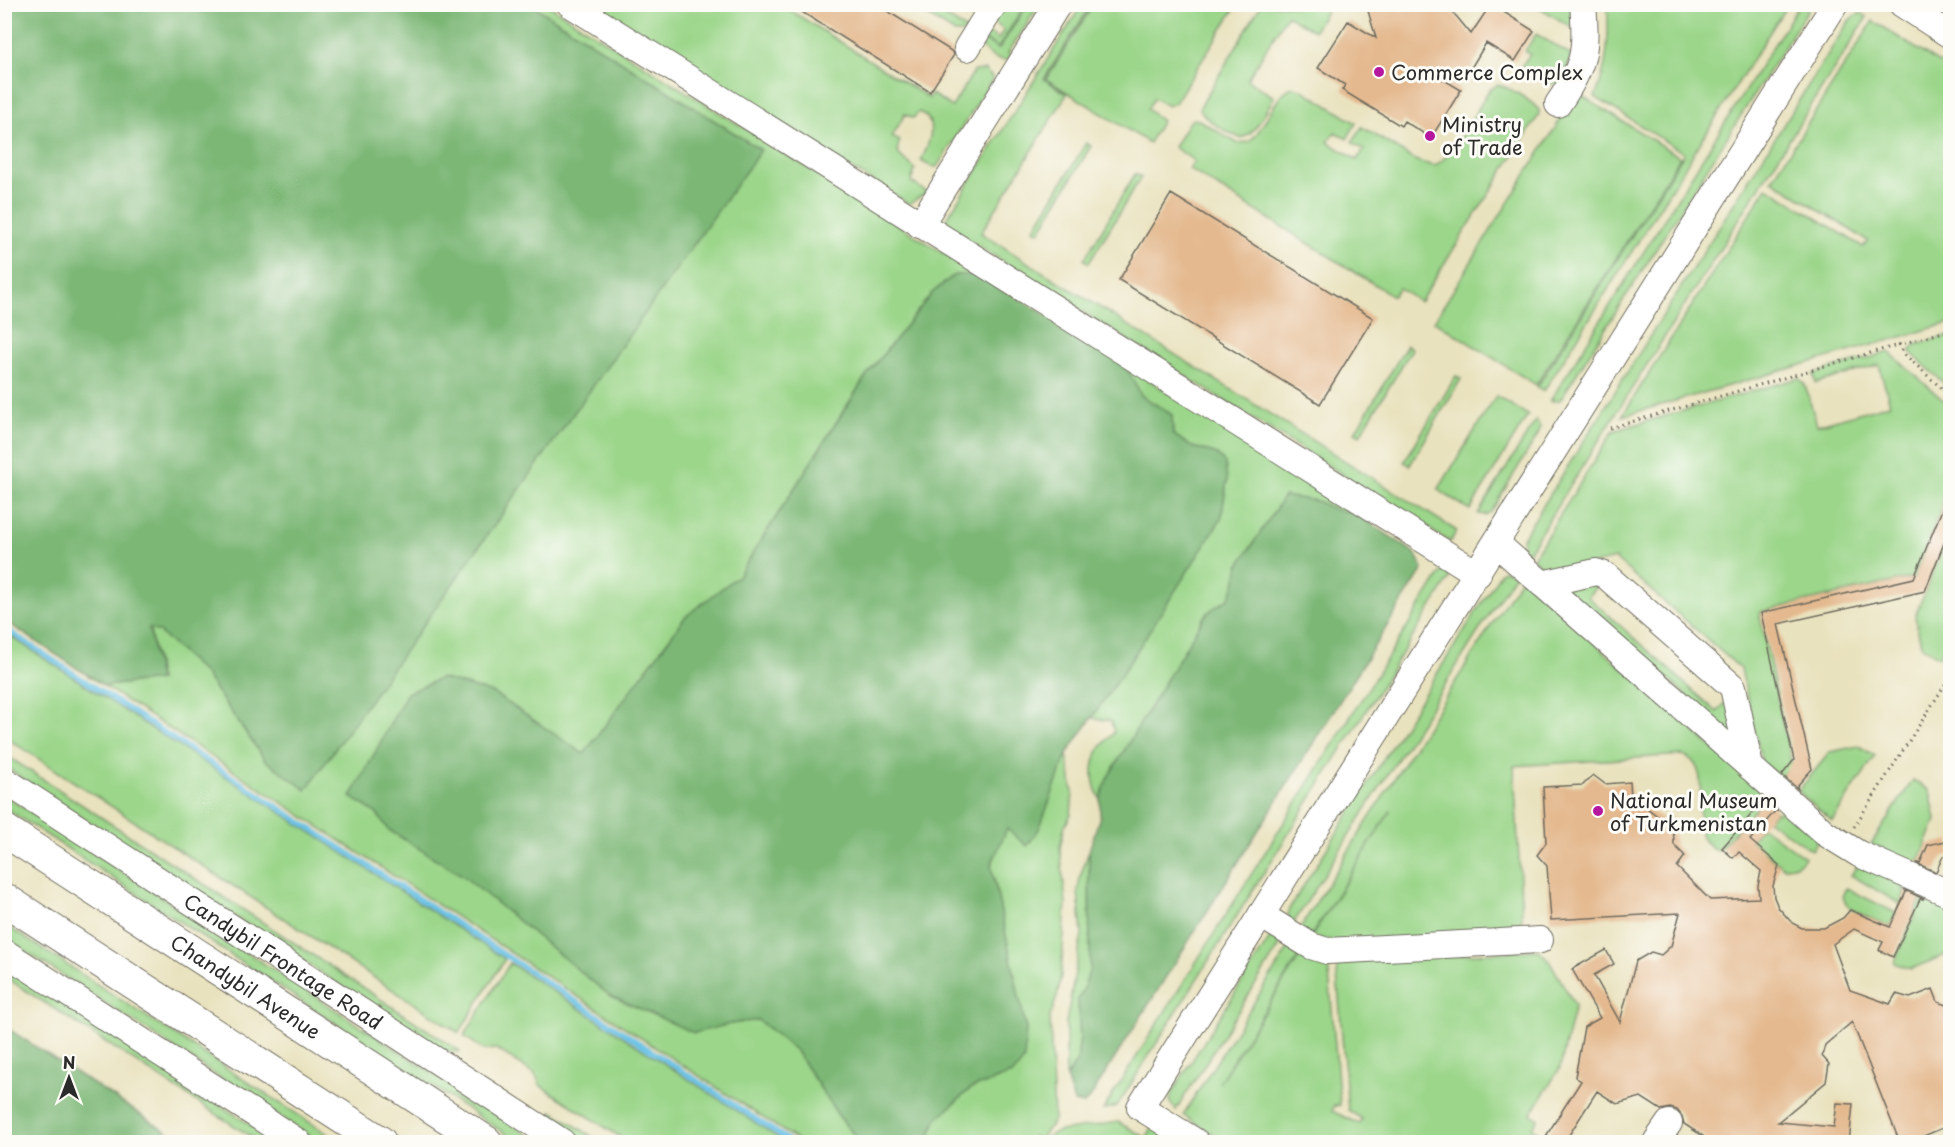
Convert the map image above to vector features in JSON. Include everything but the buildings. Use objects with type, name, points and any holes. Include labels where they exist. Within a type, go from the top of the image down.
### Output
[{"type":"main road","name":"Chandybil Avenue","points":[[4,830],[486,1143]]},
{"type":"main road","points":[[4,899],[380,1143]]},
{"type":"street","points":[[570,4],[1478,574]]},
{"type":"street","points":[[967,48],[994,4]]},
{"type":"street","points":[[920,225],[1058,4]]},
{"type":"street","points":[[1558,104],[1576,78],[1581,62],[1585,43],[1583,4]]},
{"type":"street","points":[[1196,1143],[1140,1107],[1478,574],[1568,426],[1835,4]]},
{"type":"street","points":[[1902,4],[1950,35]]},
{"type":"street","points":[[1496,543],[1825,832],[1842,845],[1950,894]]},
{"type":"street","points":[[1542,584],[1596,572],[1605,575],[1733,687],[1750,767]]},
{"type":"street","name":"Candybil Frontage Road","points":[[4,780],[562,1143]]},
{"type":"street","points":[[1261,915],[1311,946],[1327,951],[1540,940]]},
{"type":"street","points":[[4,952],[298,1143]]},
{"type":"path","points":[[1610,428],[1950,330]]},
{"type":"path","points":[[1899,344],[1904,354],[1950,396]]},
{"type":"path","points":[[1842,845],[1950,677]]},
{"type":"green space","points":[[4,5],[532,5],[761,150],[306,790],[265,760],[204,673],[159,632],[149,628],[159,680],[104,686],[5,621]]},
{"type":"green space","points":[[532,5],[548,5],[978,275],[954,275],[932,293],[866,376],[739,575],[685,618],[584,755],[493,693],[377,814],[389,830],[462,875],[730,1024],[758,1020],[796,1051],[838,1115],[860,1142],[800,1142],[104,686],[159,680],[149,627],[159,631],[204,673],[265,760],[760,150]]},
{"type":"green space","points":[[589,5],[782,5],[929,98],[932,94],[952,107],[974,71],[985,70],[993,78],[937,167],[921,161],[930,134],[929,121],[919,112],[913,118],[905,114],[892,137],[900,141],[898,151],[901,157],[915,169],[911,182],[927,192],[909,204]]},
{"type":"green space","points":[[911,5],[927,5],[967,30],[955,33]]},
{"type":"green space","points":[[1004,5],[1025,5],[998,48],[982,38],[987,32],[998,39],[1004,30],[993,22]]},
{"type":"green space","points":[[1027,5],[1039,5],[1008,53],[1011,56],[1009,59],[1001,60],[991,55],[982,47],[982,39],[999,49]]},
{"type":"green space","points":[[1082,5],[1091,5],[1044,79],[1067,94],[981,233],[1457,531],[1450,542],[943,224]]},
{"type":"green space","points":[[1093,5],[1237,5],[1175,103],[1168,106],[1154,98],[1147,109],[1162,121],[1149,143],[1046,79]]},
{"type":"green space","points":[[1261,5],[1330,5],[1314,31],[1287,15],[1247,80],[1274,97],[1256,127],[1240,138],[1210,121],[1200,107]]},
{"type":"green space","points":[[1535,5],[1575,5],[1576,30]]},
{"type":"green space","points":[[1607,5],[1787,5],[1544,391],[1537,387],[1684,153],[1595,97],[1607,52]]},
{"type":"green space","points":[[1799,5],[1811,5],[1560,400],[1550,401]]},
{"type":"green space","points":[[1861,13],[1867,17],[1527,554],[1523,548],[1522,539],[1849,21]]},
{"type":"green space","points":[[1873,21],[1950,70],[1950,323],[1622,416],[1767,187],[1863,247],[1868,241],[1772,180]]},
{"type":"green space","points":[[1536,34],[1571,55],[1563,80],[1556,84],[1547,83],[1521,67],[1530,54],[1525,51]]},
{"type":"green space","points":[[1497,85],[1508,88],[1525,98],[1539,110],[1539,115],[1420,302],[1399,288],[1393,296],[1189,169],[1194,161],[1174,147],[1188,123],[1193,119],[1199,120],[1237,143],[1249,142],[1260,129],[1280,96],[1293,87],[1303,90],[1356,123],[1347,139],[1335,132],[1328,142],[1357,160],[1364,150],[1352,142],[1362,127],[1417,161],[1434,166],[1449,154],[1489,90]]},
{"type":"green space","points":[[1577,93],[1680,157],[1536,385],[1434,321]]},
{"type":"green space","points":[[1086,143],[1091,146],[1039,232],[1034,229]]},
{"type":"green space","points":[[1135,174],[1141,177],[1089,263],[1084,260]]},
{"type":"green space","points":[[954,275],[978,275],[998,285],[1124,364],[1142,396],[1172,415],[1173,434],[1192,447],[1215,453],[1225,463],[1227,481],[1221,519],[1122,674],[1067,754],[1039,829],[1027,846],[1007,829],[991,865],[1026,1029],[1024,1060],[1014,1073],[970,1089],[936,1120],[927,1142],[860,1142],[838,1115],[796,1051],[758,1020],[694,1033],[609,995],[462,875],[389,830],[377,814],[351,797],[407,693],[441,678],[493,693],[584,754],[685,617],[739,575],[866,376],[932,293]]},
{"type":"green space","points":[[1950,335],[1950,389],[1910,352],[1915,345]]},
{"type":"green space","points":[[1407,345],[1412,349],[1360,435],[1355,432]]},
{"type":"green space","points":[[1889,352],[1950,406],[1950,480],[1944,486],[1944,501],[1914,577],[1759,612],[1792,766],[1779,777],[1762,763],[1741,669],[1615,559],[1550,574],[1533,558],[1613,431],[1799,378],[1805,385],[1817,425],[1890,404],[1879,365],[1816,383],[1813,374]]},
{"type":"green space","points":[[1124,364],[1353,512],[1336,510],[1317,501],[1239,565],[1235,585],[1229,598],[1204,617],[1107,779],[1100,799],[1095,788],[1094,764],[1101,746],[1114,732],[1111,721],[1092,718],[1221,519],[1227,481],[1225,463],[1215,453],[1192,447],[1173,434],[1172,415],[1142,396]]},
{"type":"green space","points":[[1456,376],[1461,379],[1410,465],[1404,462]]},
{"type":"green space","points":[[1496,396],[1528,415],[1470,510],[1438,490]]},
{"type":"green space","points":[[1536,420],[1540,427],[1539,433],[1491,512],[1485,515],[1478,514]]},
{"type":"green space","points":[[1284,496],[1317,501],[1336,510],[1353,512],[1415,553],[1423,569],[1091,1096],[1084,1104],[1074,1102],[1066,1077],[1077,1061],[1080,1038],[1078,1000],[1090,969],[1089,851],[1100,816],[1100,799],[1107,779],[1204,617],[1229,598],[1235,585],[1239,565]]},
{"type":"green space","points":[[1950,531],[1950,638],[1939,657],[1921,645],[1915,616]]},
{"type":"green space","points":[[1444,568],[1449,572],[1449,579],[1117,1106],[1103,1110]]},
{"type":"green space","points":[[1504,570],[1515,574],[1293,924],[1288,917],[1289,909]]},
{"type":"green space","points":[[1521,578],[1765,794],[1761,798],[1763,800],[1718,851],[1703,839],[1699,818],[1698,770],[1693,761],[1683,755],[1514,766],[1522,917],[1520,927],[1516,930],[1341,944],[1312,936],[1391,810],[1311,936],[1300,928]]},
{"type":"green space","points":[[1593,583],[1596,586],[1588,597],[1717,712],[1727,701],[1736,739],[1563,586]]},
{"type":"green space","points":[[4,632],[505,959],[459,1033],[5,737]]},
{"type":"green space","points":[[1859,746],[1875,756],[1832,821],[1798,791],[1830,752]]},
{"type":"green space","points":[[4,754],[460,1051],[440,1050],[5,767]]},
{"type":"green space","points":[[1067,754],[1073,793],[1071,814],[1064,828],[1060,848],[1066,904],[1061,975],[1050,1017],[1054,1120],[1040,1140],[1033,1136],[1029,1142],[927,1142],[936,1120],[970,1089],[1014,1073],[1026,1029],[991,866],[1007,828],[1027,846],[1039,829]]},
{"type":"green space","points":[[1913,780],[1930,791],[1936,820],[1919,861],[1916,860],[1914,863],[1871,844]]},
{"type":"green space","points":[[4,795],[539,1142],[518,1142],[5,808]]},
{"type":"green space","points":[[1782,808],[1818,840],[1812,850],[1767,820]]},
{"type":"green space","points":[[1762,827],[1805,857],[1795,865],[1783,867],[1750,840]]},
{"type":"green space","points":[[1089,851],[1090,969],[1078,1000],[1080,1038],[1077,1061],[1066,1077],[1066,1023],[1082,934],[1078,891]]},
{"type":"green space","points":[[1858,865],[1905,886],[1900,904],[1851,875]]},
{"type":"green space","points":[[1846,888],[1896,913],[1890,926],[1866,917],[1850,907],[1843,895]]},
{"type":"green space","points":[[1926,897],[1950,908],[1950,953],[1911,969],[1894,963],[1921,900],[1924,901]]},
{"type":"green space","points":[[4,924],[340,1142],[319,1142],[5,938]]},
{"type":"green space","points":[[1273,933],[1284,939],[1176,1110],[1170,1103],[1171,1094]]},
{"type":"green space","points":[[1291,944],[1302,951],[1219,1083],[1303,951],[1328,962],[1340,1105],[1334,1106],[1332,1111],[1359,1124],[1362,1119],[1348,1110],[1336,962],[1539,950],[1549,960],[1575,1005],[1560,1068],[1531,1114],[1538,1119],[1532,1128],[1555,1142],[1225,1142],[1183,1115]]},
{"type":"green space","points":[[510,963],[785,1142],[628,1142],[541,1086],[535,1074],[497,1049],[484,1050],[464,1036]]},
{"type":"green space","points":[[4,966],[277,1142],[259,1142],[5,977]]},
{"type":"green space","points":[[5,1027],[183,1142],[5,1142]]},
{"type":"green space","points":[[552,1111],[601,1142],[582,1141],[571,1136],[551,1113]]},
{"type":"green space","points":[[1118,1122],[1146,1138],[1153,1126],[1179,1142],[1040,1142],[1061,1131]]},
{"type":"waterway","points":[[4,628],[791,1142]]},
{"type":"place","name":"Commerce Complex","points":[[1379,72]]},
{"type":"place","name":"Ministry of Trade","points":[[1430,136]]},
{"type":"place","name":"National Museum of Turkmenistan","points":[[1598,811]]}]
